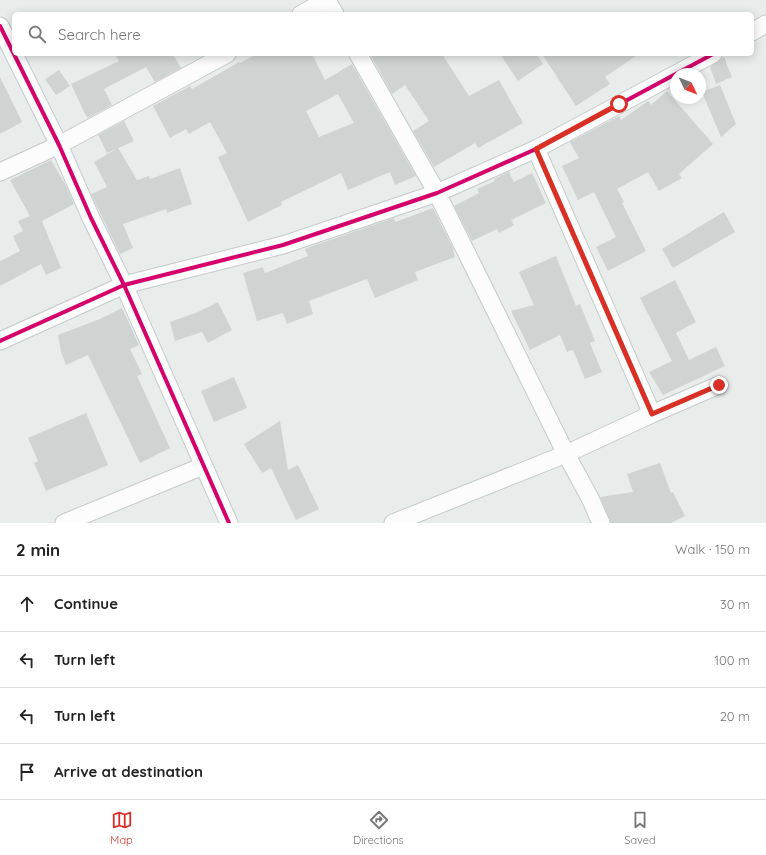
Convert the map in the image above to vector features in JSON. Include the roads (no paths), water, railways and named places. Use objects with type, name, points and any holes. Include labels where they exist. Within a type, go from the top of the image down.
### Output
[{"type":"street","points":[[305,12],[327,0],[334,12]]},
{"type":"street","points":[[754,31],[766,24]]},
{"type":"street","points":[[0,26],[12,50]]},
{"type":"street","points":[[15,56],[59,145],[91,218],[124,285],[229,523]]},
{"type":"street","points":[[0,172],[59,145],[223,56]]},
{"type":"street","points":[[359,56],[437,193],[566,454],[590,498],[601,523]]},
{"type":"street","points":[[0,341],[124,285],[282,245],[437,193],[536,149],[709,56]]},
{"type":"street","points":[[536,149],[652,414]]},
{"type":"street","points":[[394,523],[566,454],[719,385]]},
{"type":"street","points":[[64,523],[204,466]]}]
